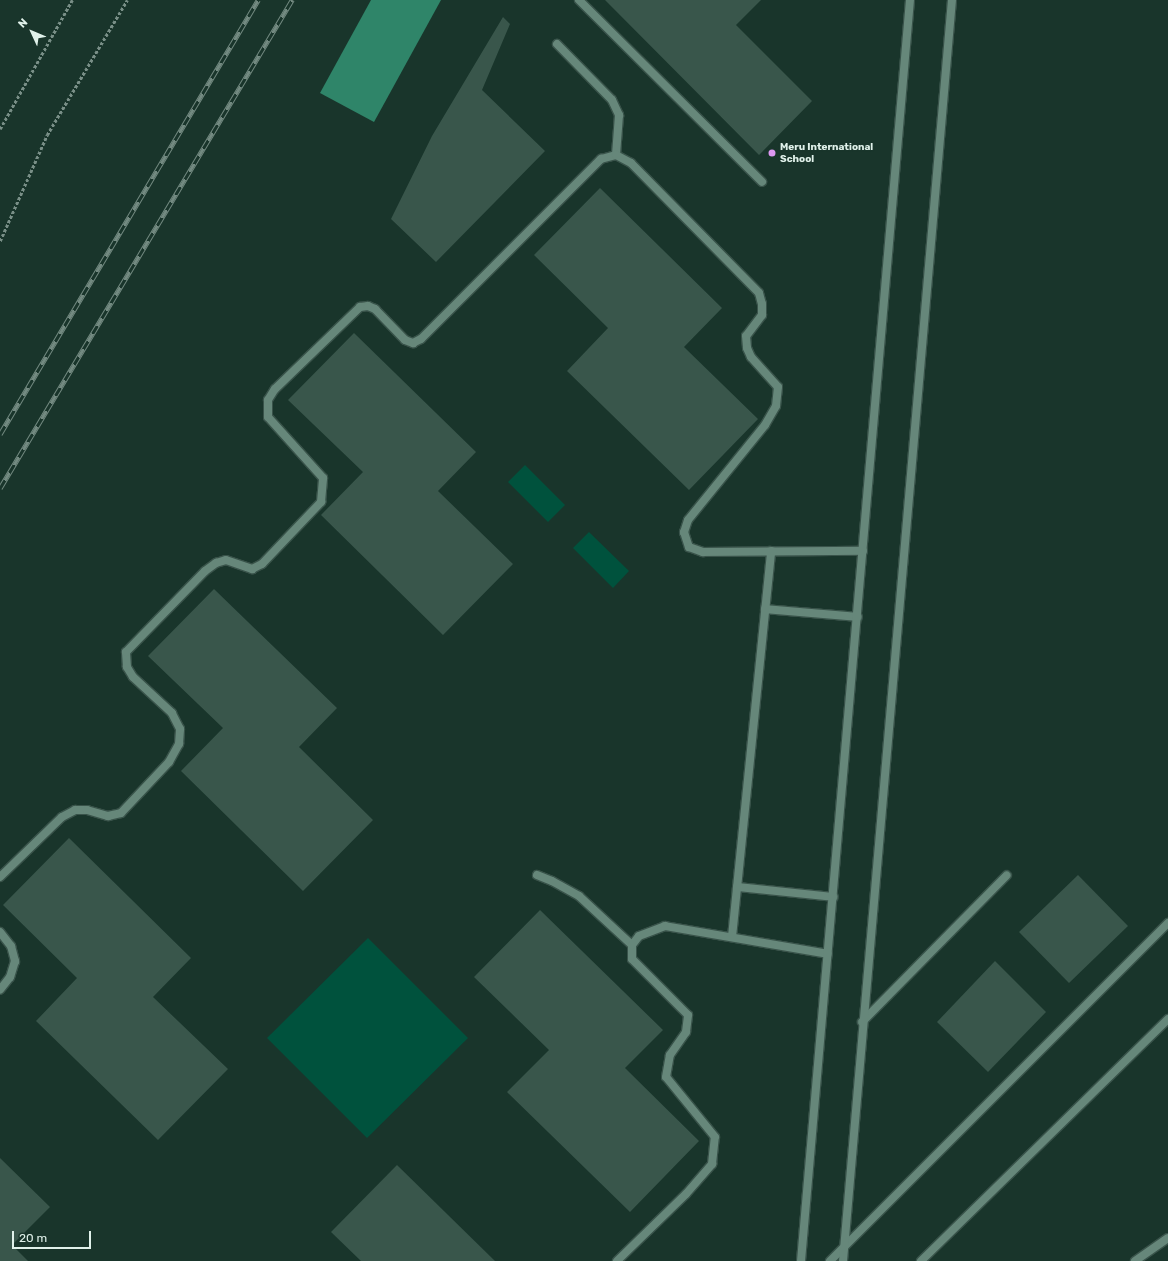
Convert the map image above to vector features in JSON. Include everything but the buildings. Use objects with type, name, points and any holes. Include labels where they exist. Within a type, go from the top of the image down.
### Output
[{"type":"street","points":[[579,0],[762,182]]},
{"type":"street","points":[[801,1261],[858,617],[910,0]]},
{"type":"street","points":[[843,1261],[862,1022],[952,0]]},
{"type":"street","points":[[557,44],[612,100],[619,115],[616,155]]},
{"type":"street","points":[[0,877],[62,817],[75,810],[87,810],[108,816],[121,813],[169,762],[179,744],[180,729],[172,713],[133,677],[127,667],[126,652],[211,567],[226,560],[252,569],[262,564],[322,502],[323,478],[268,418],[268,400],[275,389],[360,307],[368,306],[375,310],[405,340],[413,343],[421,339],[601,159],[616,155],[631,163],[759,293],[762,316],[746,336],[747,348],[751,357],[778,388],[776,406],[765,425],[688,520],[684,532],[689,547],[703,552],[863,551]]},
{"type":"street","points":[[732,937],[771,551]]},
{"type":"street","points":[[765,609],[858,617]]},
{"type":"street","points":[[537,875],[552,881],[579,896],[632,945]]},
{"type":"street","points":[[862,1022],[1007,875]]},
{"type":"street","points":[[737,887],[833,897]]},
{"type":"street","points":[[830,1261],[844,1245],[1168,923]]},
{"type":"street","points":[[617,1261],[686,1194],[712,1164],[715,1137],[666,1077],[670,1055],[686,1032],[688,1015],[632,959],[632,945],[639,936],[665,926],[828,954]]},
{"type":"street","points":[[0,932],[11,946],[15,961],[10,977],[0,990]]},
{"type":"street","points":[[921,1261],[1168,1019]]},
{"type":"street","points":[[1136,1261],[1168,1238]]},
{"type":"path","points":[[0,129],[72,0]]},
{"type":"path","points":[[0,241],[47,134],[127,0]]},
{"type":"shaded area","points":[[371,0],[441,0],[374,122],[320,93]]},
{"type":"shaded area","points":[[525,465],[565,505],[548,522],[508,482]]},
{"type":"shaded area","points":[[589,532],[629,571],[613,588],[573,548]]},
{"type":"shaded area","points":[[368,938],[468,1038],[367,1138],[267,1038]]},
{"type":"railway","points":[[0,434],[258,0]]},
{"type":"railway","points":[[0,488],[292,0]]},
{"type":"place","name":"Meru International School","points":[[772,153]]}]
